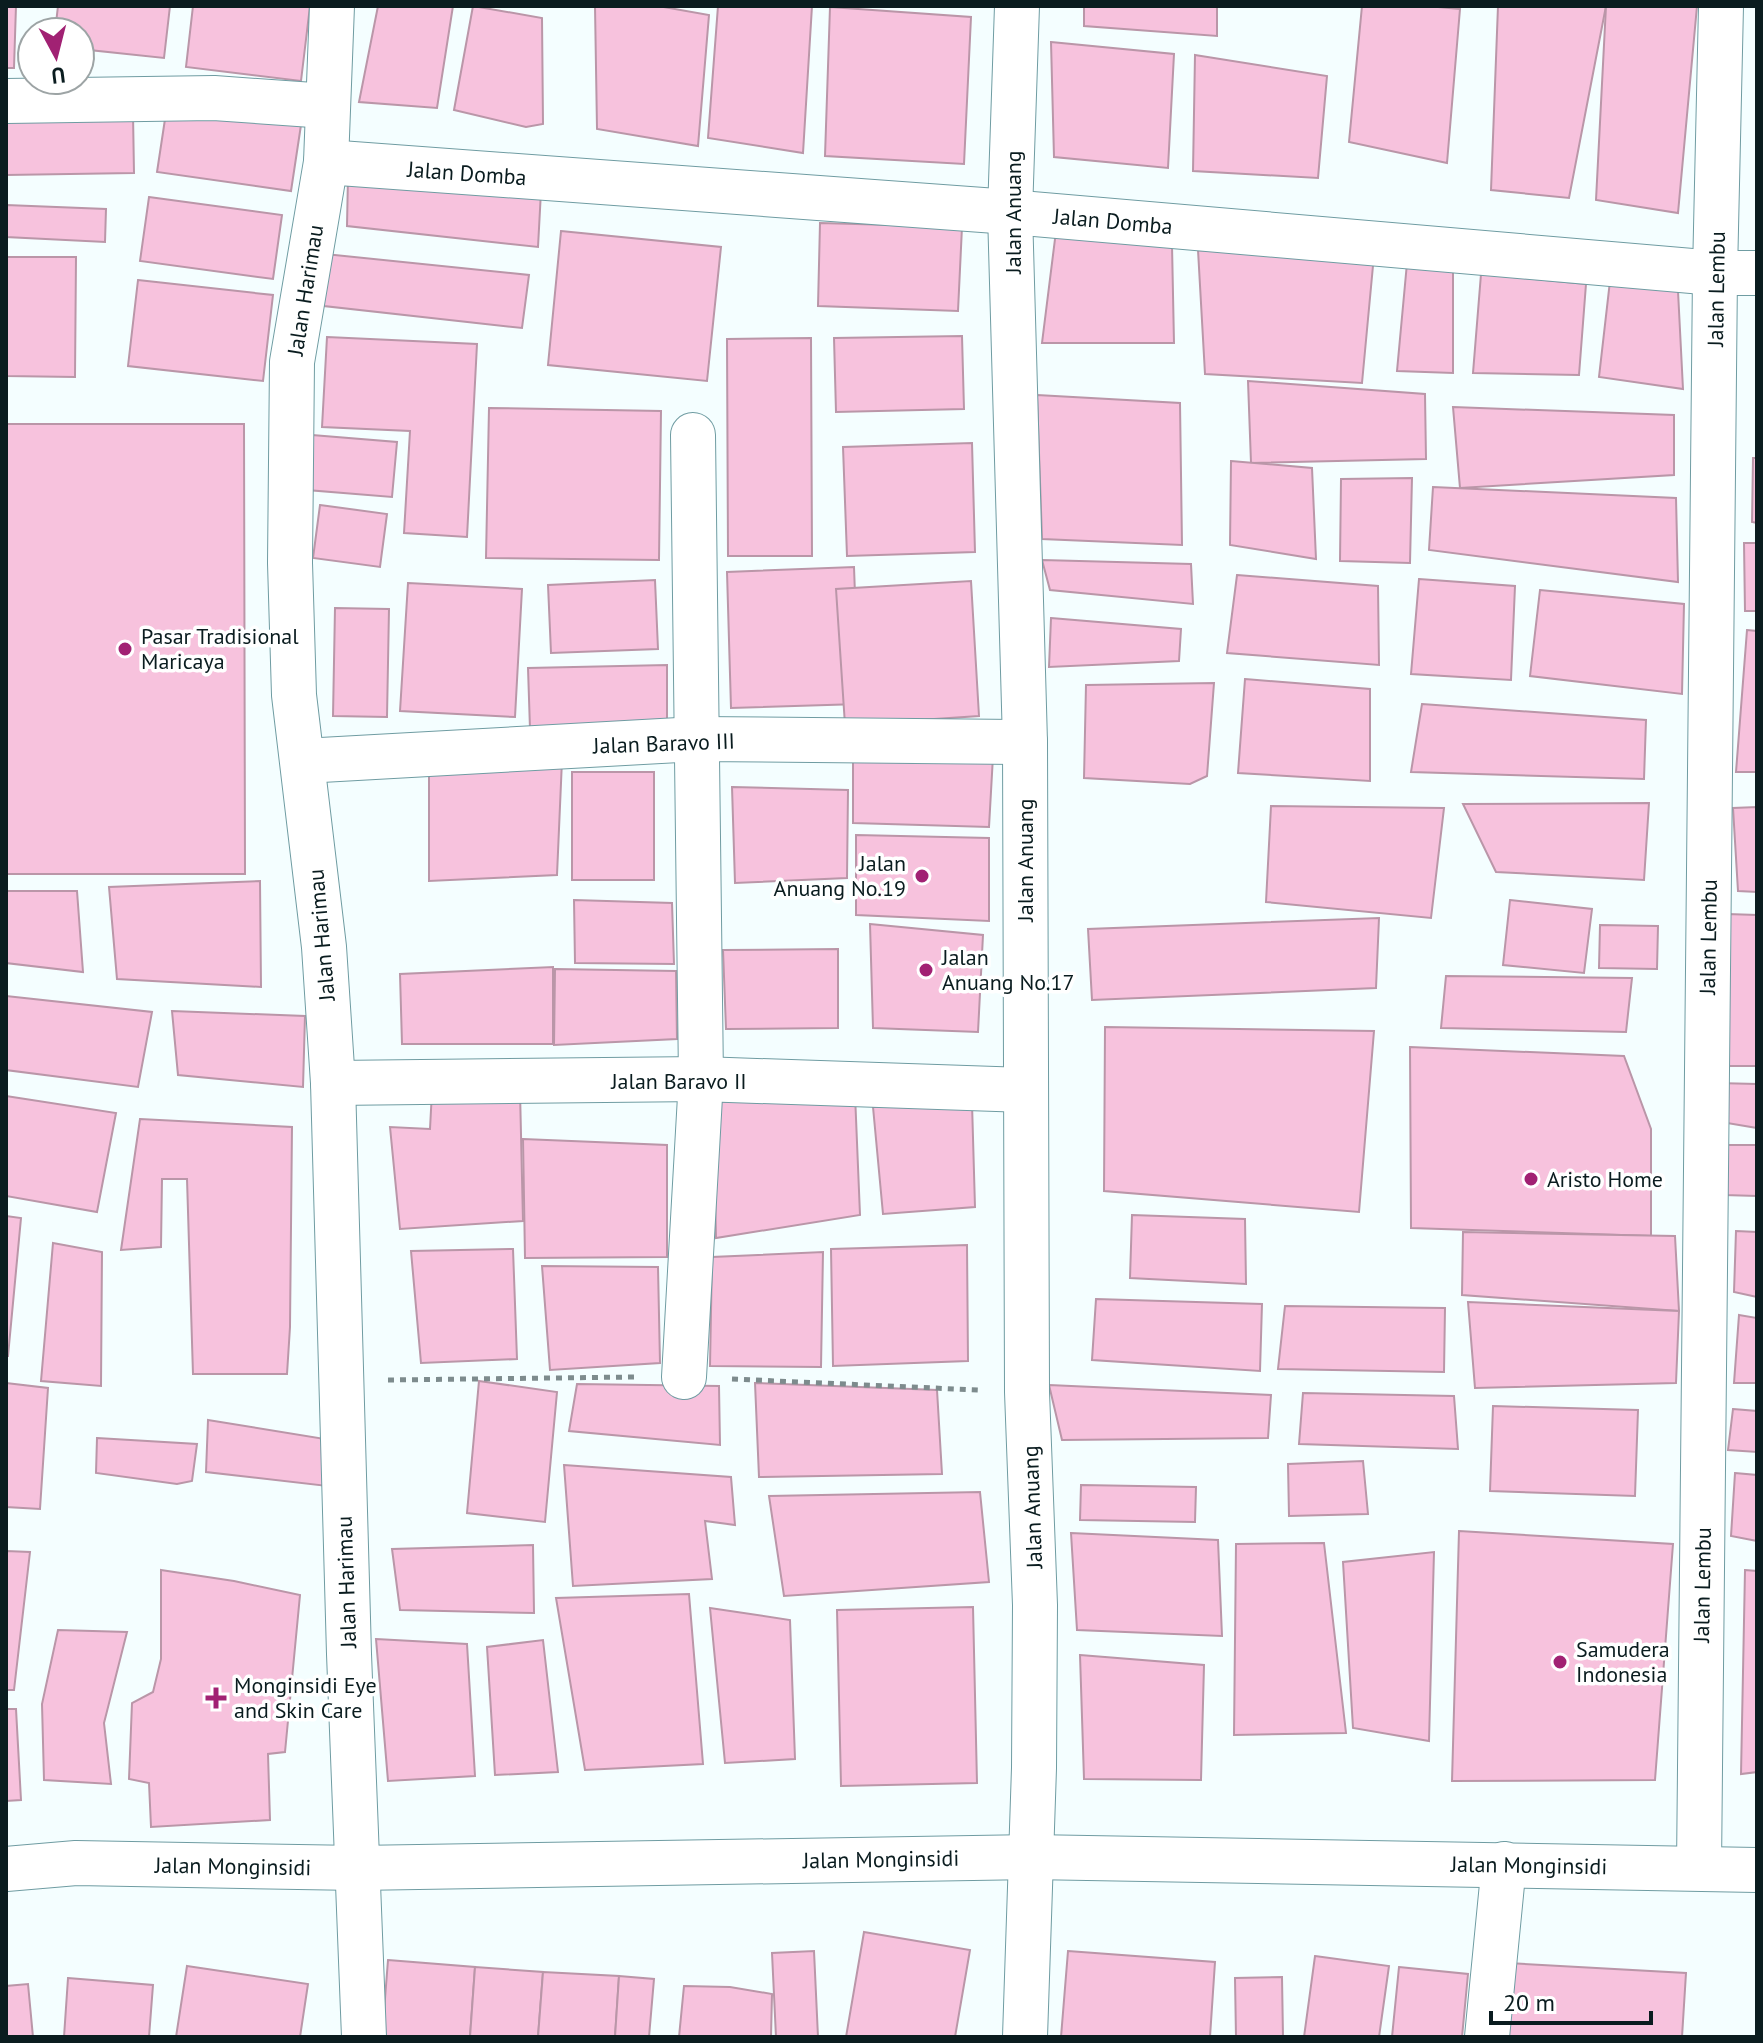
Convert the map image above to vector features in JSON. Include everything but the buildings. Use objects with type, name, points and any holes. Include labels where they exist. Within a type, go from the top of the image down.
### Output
[{"type":"street","name":"Jalan Harimau","points":[[332,6],[326,162],[292,362],[290,563],[294,695],[324,947],[333,1083],[341,1411],[364,2037]]},
{"type":"street","name":"Jalan Anuang","points":[[1017,6],[1010,212],[1025,742],[1027,1392],[1035,1605],[1025,2037]]},
{"type":"street","name":"Jalan Lembu","points":[[1699,1868],[1736,273],[1721,6]]},
{"type":"street","points":[[6,101],[214,98],[327,106]]},
{"type":"street","name":"Jalan Domba","points":[[326,162],[1010,212],[1736,273]]},
{"type":"street","points":[[684,1377],[701,1079],[693,435]]},
{"type":"street","name":"Jalan Baravo III","points":[[303,761],[697,739],[1025,742]]},
{"type":"street","name":"Jalan Baravo II","points":[[333,1083],[701,1079],[1025,1090]]},
{"type":"street","name":"Jalan Monginsidi","points":[[6,1869],[76,1863],[357,1868],[1031,1857],[1757,1870]]},
{"type":"street","points":[[1487,2037],[1504,1864]]},
{"type":"place","name":"Pasar Tradisional Maricaya","points":[[125,649]]},
{"type":"place","name":"Jalan Anuang No.19","points":[[922,876]]},
{"type":"place","name":"Jalan Anuang No.17","points":[[926,970]]},
{"type":"place","name":"Aristo Home","points":[[1531,1179]]},
{"type":"place","name":"Samudera Indonesia","points":[[1560,1662]]},
{"type":"place","name":"Monginsidi Eye and Skin Care","points":[[216,1698]]}]
